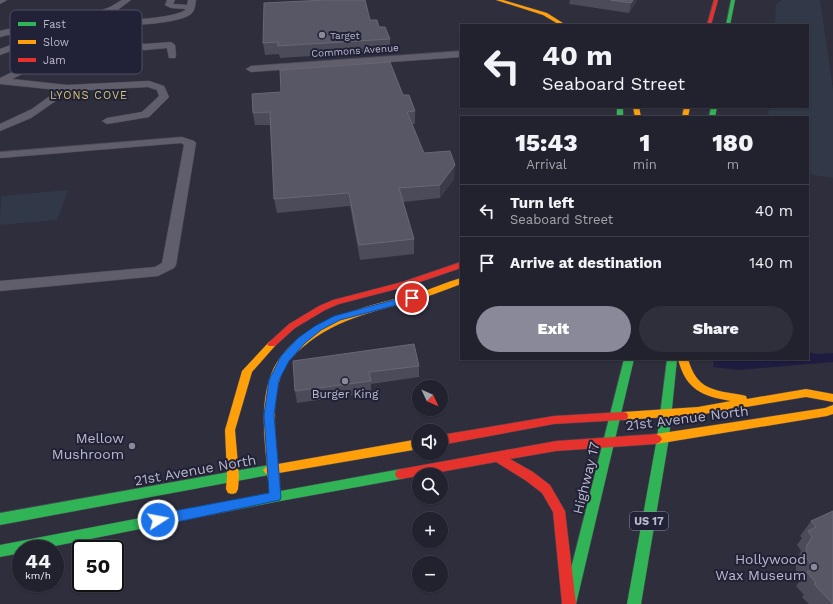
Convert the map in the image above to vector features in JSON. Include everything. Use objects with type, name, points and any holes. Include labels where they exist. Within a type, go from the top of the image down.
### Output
[{"type":"main road","points":[[498,0],[545,14],[562,24]]},
{"type":"main road","points":[[520,0],[553,10],[574,23]]},
{"type":"main road","points":[[709,24],[716,0]]},
{"type":"main road","points":[[728,24],[733,0]]},
{"type":"main road","points":[[231,505],[233,476],[230,430],[247,371],[266,349],[292,326],[329,305],[404,284],[460,265]]},
{"type":"main road","points":[[275,497],[269,415],[274,380],[285,359],[302,340],[318,328],[337,318],[412,298],[460,281]]},
{"type":"main road","name":"Highway 17","points":[[569,604],[629,360]]},
{"type":"main road","name":"US 17","points":[[634,604],[663,438],[672,360]]},
{"type":"main road","points":[[683,360],[688,377],[708,392],[758,402]]},
{"type":"main road","name":"21st Avenue North","points":[[448,439],[554,420],[698,410],[758,402],[806,393],[833,398]]},
{"type":"main road","name":"21st Avenue North","points":[[0,551],[231,505],[496,456],[556,446],[663,438],[827,412],[833,409]]},
{"type":"main road","name":"21st Avenue North","points":[[0,520],[233,476],[412,445]]},
{"type":"main road","points":[[496,456],[529,476],[546,489],[559,511],[569,604]]},
{"type":"street","points":[[111,10],[127,0]]},
{"type":"street","points":[[142,21],[169,19],[185,16],[190,12],[191,4],[171,6],[169,5],[171,0]]},
{"type":"street","points":[[0,34],[10,32]]},
{"type":"street","points":[[142,47],[171,44],[172,56]]},
{"type":"street","points":[[0,52],[10,48]]},
{"type":"street","name":"Commons Avenue","points":[[250,69],[460,54]]},
{"type":"street","points":[[1,81],[15,74]]},
{"type":"street","points":[[1,81],[67,88],[149,84],[161,88],[164,97],[144,115],[107,121]]},
{"type":"street","points":[[0,128],[18,122],[46,105],[67,88]]},
{"type":"street","points":[[0,155],[182,140],[190,143],[169,265],[158,271],[0,286]]},
{"type":"shaded area","points":[[782,0],[820,0],[833,90],[833,178],[809,174],[809,116],[768,116],[769,108],[809,108],[809,24],[775,24],[776,4]]},
{"type":"shaded area","points":[[68,190],[57,220],[0,225],[1,196]]},
{"type":"shaded area","points":[[809,352],[817,354],[833,353],[833,362],[738,370],[713,367],[714,360],[809,360]]},
{"type":"building","name":"Target","points":[[365,0],[370,20],[377,20],[379,27],[385,27],[390,39],[278,46],[278,42],[263,43],[264,3]]},
{"type":"building","points":[[611,0],[633,0],[631,3]]},
{"type":"building","points":[[390,62],[403,95],[409,95],[415,111],[407,112],[424,153],[450,151],[455,165],[440,185],[399,188],[414,239],[359,245],[349,193],[274,199],[270,112],[253,113],[252,94],[281,92],[280,70]]},
{"type":"building","points":[[414,344],[419,366],[369,372],[371,381],[295,391],[293,361]]},
{"type":"building","name":"Hollywood Wax Museum","points":[[833,511],[833,604],[814,584],[816,583],[807,572],[815,569],[807,559],[806,547],[812,537],[808,531],[816,527],[811,521]]},
{"type":"traffic: fast","points":[[728,24],[733,0]]},
{"type":"traffic: fast","points":[[620,108],[620,116]]},
{"type":"traffic: fast","points":[[712,116],[714,108]]},
{"type":"traffic: fast","points":[[569,604],[629,360]]},
{"type":"traffic: fast","points":[[634,604],[663,438],[672,360]]},
{"type":"traffic: fast","points":[[0,519],[269,470]]},
{"type":"traffic: fast","points":[[0,551],[401,474]]},
{"type":"traffic: slow","points":[[498,0],[545,14],[562,24]]},
{"type":"traffic: slow","points":[[636,108],[638,116]]},
{"type":"traffic: slow","points":[[685,116],[687,108]]},
{"type":"traffic: slow","points":[[274,484],[270,445],[270,405],[276,375],[280,366],[288,355],[308,337],[337,320],[369,309],[429,293],[460,281]]},
{"type":"traffic: slow","points":[[232,489],[233,476],[230,430],[247,371],[272,344]]},
{"type":"traffic: slow","points":[[683,360],[686,370],[696,385],[712,393],[742,399]]},
{"type":"traffic: slow","points":[[623,416],[698,411],[806,393],[833,398]]},
{"type":"traffic: slow","points":[[656,439],[827,412],[833,409]]},
{"type":"traffic: slow","points":[[269,470],[412,445]]},
{"type":"traffic: jam","points":[[709,24],[716,0]]},
{"type":"traffic: jam","points":[[272,344],[292,326],[322,308],[336,302],[405,284],[460,265]]},
{"type":"traffic: jam","points":[[448,439],[554,420],[623,416]]},
{"type":"traffic: jam","points":[[401,474],[556,446],[656,439]]},
{"type":"traffic: jam","points":[[496,456],[529,476],[546,489],[559,511],[569,604]]},
{"type":"place","name":"Target","points":[[322,35]]},
{"type":"place","name":"Burger King","points":[[345,381]]},
{"type":"place","name":"Mellow Mushroom","points":[[132,446]]},
{"type":"place","name":"Hollywood Wax Museum","points":[[814,567]]},
{"type":"district","name":"LYONS COVE","points":[[89,95]]},
{"type":"route","points":[[158,520],[275,497],[269,415],[274,380],[285,359],[302,340],[318,328],[337,318],[412,298]]}]
